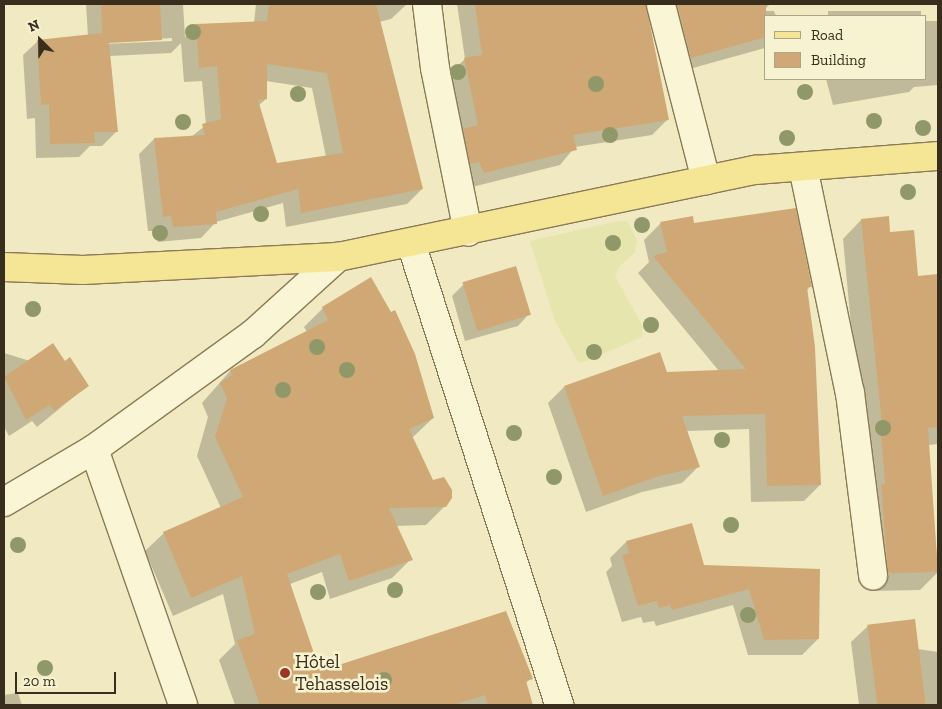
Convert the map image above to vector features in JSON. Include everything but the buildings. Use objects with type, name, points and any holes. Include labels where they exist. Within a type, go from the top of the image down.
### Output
[{"type":"main road","points":[[4,267],[83,270],[338,257],[468,232],[756,170],[938,156]]},
{"type":"street","points":[[427,4],[434,68],[468,232]]},
{"type":"street","points":[[661,5],[706,180]]},
{"type":"street","points":[[803,167],[850,393],[873,576]]},
{"type":"street","points":[[412,243],[559,705]]},
{"type":"street","points":[[4,502],[94,449],[253,334],[338,257]]},
{"type":"street","points":[[94,449],[183,705]]},
{"type":"green space","points":[[618,221],[628,222],[637,240],[635,252],[619,267],[615,276],[643,327],[642,337],[584,362],[578,362],[555,321],[530,241]]},
{"type":"place","name":"Hôtel Tehasselois","points":[[285,673]]}]
